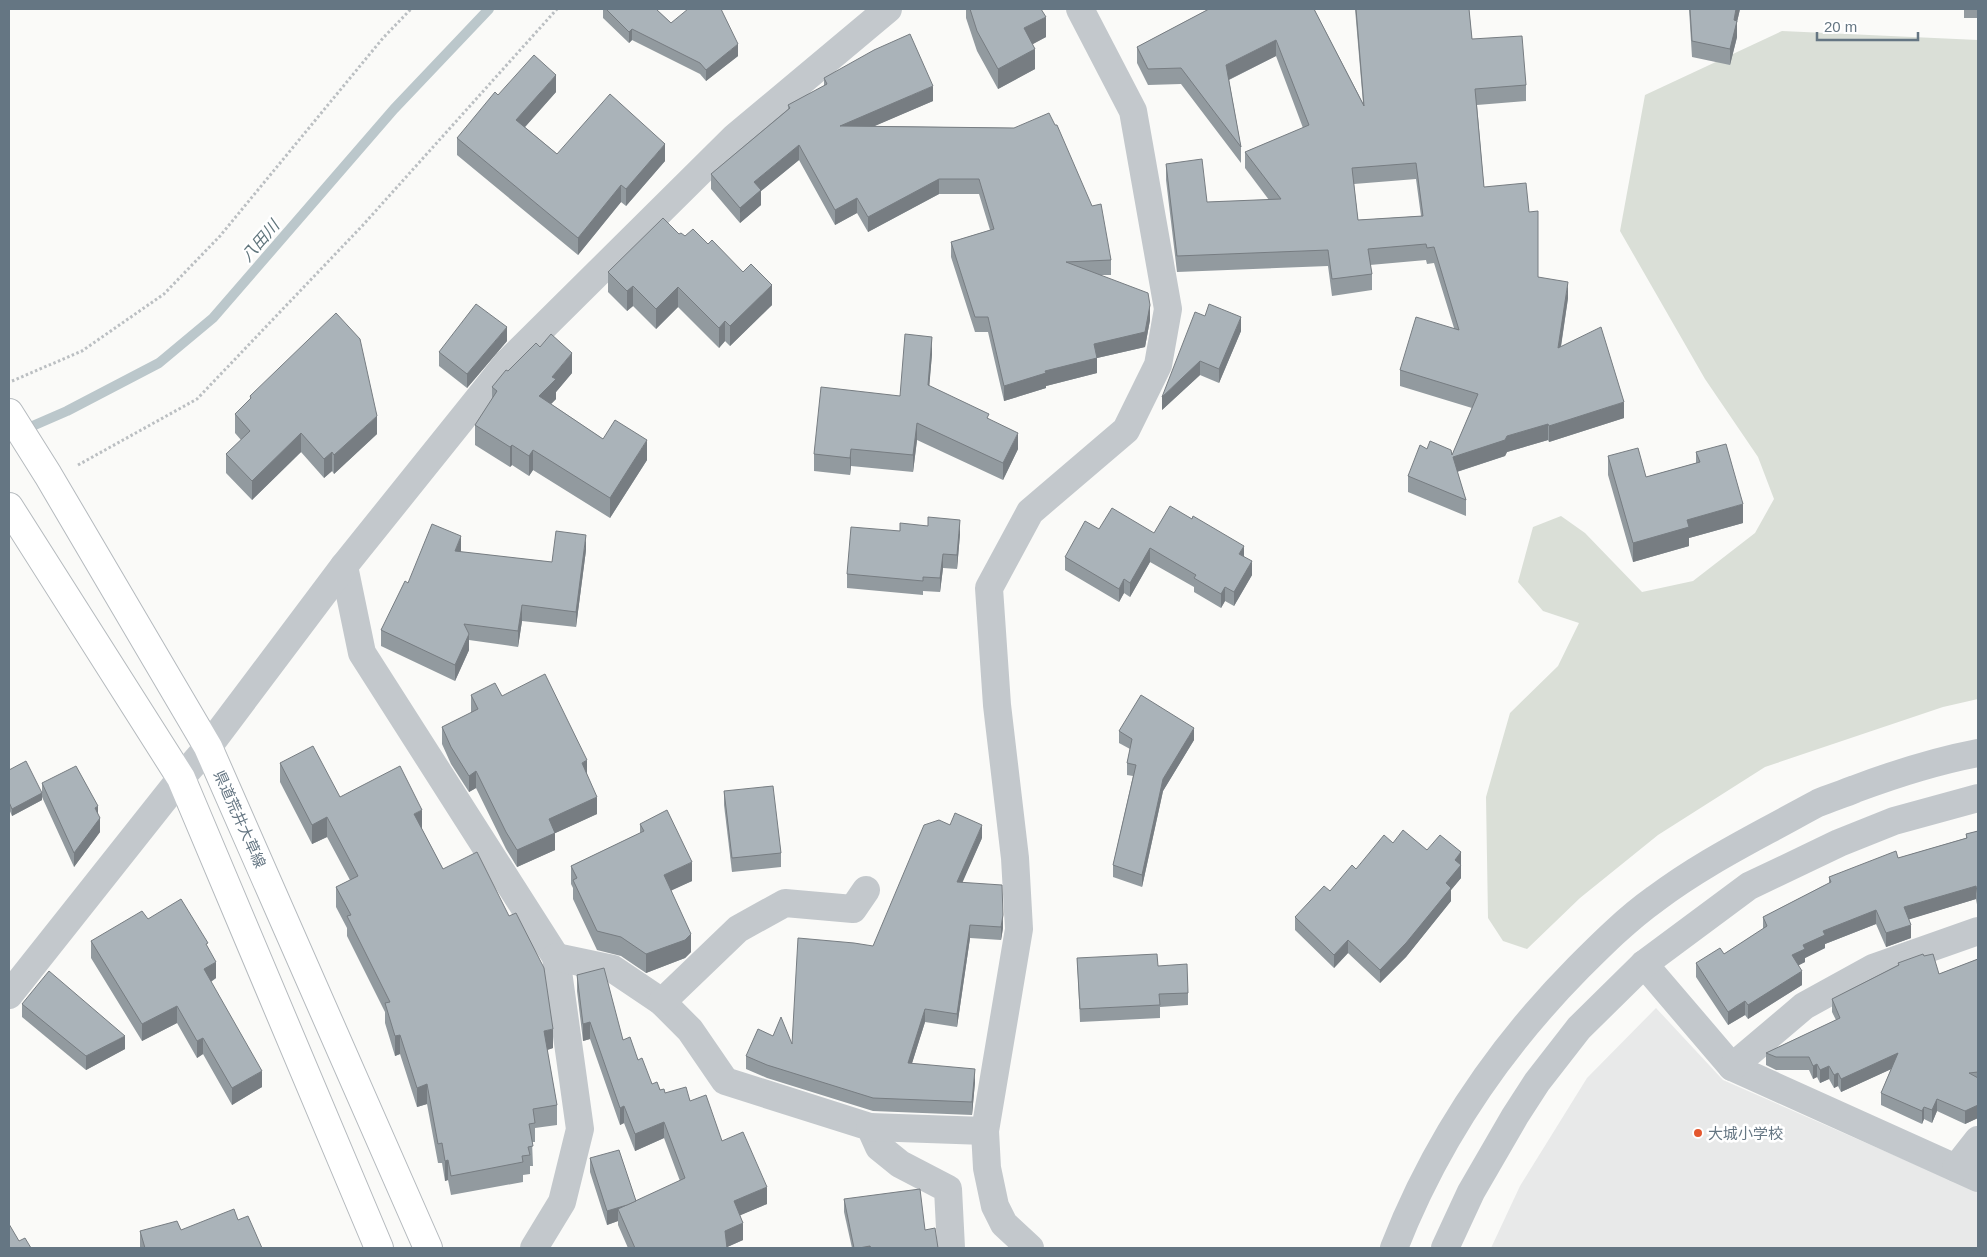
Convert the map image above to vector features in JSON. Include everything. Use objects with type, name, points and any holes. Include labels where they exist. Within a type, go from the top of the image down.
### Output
[{"type":"main road","name":"県道荒井大草線","points":[[9,413],[50,478],[208,747],[428,1248]]},
{"type":"main road","points":[[9,507],[181,778],[378,1248]]},
{"type":"street","points":[[9,995],[181,778],[208,747],[344,566],[507,363],[735,137],[888,9]]},
{"type":"street","points":[[1030,1248],[1004,1224],[994,1206],[987,1168],[985,1131],[1019,929],[1015,858],[997,705],[989,588],[1030,512],[1126,430],[1158,365],[1168,309],[1133,111],[1080,9]]},
{"type":"street","points":[[344,566],[362,653],[556,957],[580,1129],[562,1202],[534,1248]]},
{"type":"street","points":[[1394,1248],[1406,1217],[1451,1131],[1519,1032],[1549,997],[1604,942],[1654,899],[1718,856],[1819,803],[1886,777],[1952,758],[1978,753]]},
{"type":"street","points":[[1445,1248],[1471,1192],[1537,1082],[1579,1028],[1644,964],[1749,886],[1839,843],[1894,821],[1978,798]]},
{"type":"street","points":[[662,1002],[738,929],[785,903],[853,909],[866,890]]},
{"type":"street","points":[[1732,1067],[1804,1006],[1873,968],[1978,931]]},
{"type":"street","points":[[556,957],[612,969],[662,1002],[690,1030],[725,1081],[870,1127],[985,1131]]},
{"type":"street","points":[[1644,964],[1732,1067],[1967,1173],[1978,1140]]},
{"type":"street","points":[[870,1127],[879,1147],[900,1164],[948,1189],[951,1248]]},
{"type":"path","points":[[9,382],[82,351],[164,294],[220,236],[383,38],[410,9]]},
{"type":"path","points":[[50,478],[197,399],[362,225],[557,9]]},
{"type":"shaded area","points":[[1782,31],[1978,40],[1978,699],[1943,707],[1765,767],[1658,835],[1580,898],[1527,949],[1503,941],[1488,918],[1486,797],[1510,713],[1558,666],[1579,623],[1543,611],[1518,582],[1533,527],[1561,516],[1585,533],[1642,592],[1693,581],[1755,533],[1774,499],[1758,457],[1705,379],[1620,231],[1645,95]]},
{"type":"shaded area","name":"大城小学校","points":[[1656,1008],[1723,1080],[1978,1192],[1978,1248],[1491,1248],[1520,1186],[1587,1078]]},
{"type":"building","points":[[606,9],[656,9],[671,23],[688,9],[721,9],[738,44],[706,70],[700,63],[632,29],[629,32]]},
{"type":"building","points":[[970,9],[1041,9],[1046,17],[1024,28],[1035,49],[998,69],[977,31]]},
{"type":"building","points":[[1209,9],[1314,9],[1364,106],[1356,9],[1469,9],[1472,39],[1522,36],[1526,85],[1475,89],[1484,187],[1526,183],[1529,212],[1538,211],[1538,277],[1568,282],[1558,348],[1601,327],[1624,402],[1549,426],[1548,424],[1507,436],[1505,440],[1453,457],[1466,500],[1408,476],[1420,445],[1427,449],[1430,441],[1451,450],[1452,455],[1478,394],[1400,370],[1416,317],[1459,330],[1434,247],[1427,248],[1426,244],[1368,249],[1372,274],[1332,279],[1328,250],[1177,256],[1166,164],[1202,159],[1207,202],[1281,199],[1245,152],[1309,125],[1276,40],[1226,65],[1241,147],[1181,68],[1148,69],[1137,47]],"holes":[[[1416,163],[1423,216],[1358,220],[1352,168]]]},
{"type":"building","points":[[1690,9],[1736,9],[1734,20],[1737,21],[1730,49],[1692,41]]},
{"type":"building","points":[[910,34],[933,86],[840,126],[1014,128],[1049,113],[1055,125],[1057,125],[1092,206],[1101,204],[1111,260],[1066,262],[1148,293],[1150,305],[1145,332],[1094,344],[1097,358],[1045,371],[1046,373],[1004,386],[988,317],[975,317],[951,242],[994,229],[979,179],[939,179],[868,217],[857,198],[835,210],[799,145],[754,182],[761,190],[740,208],[711,174],[790,108],[788,105],[827,84],[824,78],[874,50]]},
{"type":"building","points":[[534,55],[556,75],[516,120],[557,154],[610,94],[665,144],[626,189],[621,185],[578,238],[457,138],[495,92],[498,95]]},
{"type":"building","points":[[663,218],[679,234],[681,233],[685,236],[693,229],[708,244],[712,240],[743,272],[751,264],[772,285],[730,326],[725,321],[719,328],[678,287],[656,309],[633,286],[627,291],[608,272]]},
{"type":"building","points":[[476,304],[507,327],[467,374],[439,352]]},
{"type":"building","points":[[1209,304],[1241,317],[1219,369],[1200,361],[1162,397],[1195,312],[1205,316]]},
{"type":"building","points":[[336,313],[360,339],[377,416],[334,455],[332,452],[324,459],[301,433],[252,481],[226,454],[250,431],[235,414],[251,398],[250,396]]},
{"type":"building","points":[[551,334],[572,353],[552,377],[556,379],[539,396],[603,439],[615,420],[647,440],[610,498],[533,450],[529,456],[512,445],[510,447],[475,425],[497,391],[492,387],[506,370],[508,371],[536,343],[540,347]]},
{"type":"building","points":[[905,334],[932,337],[928,385],[989,414],[987,418],[1018,433],[1003,463],[917,423],[913,455],[851,449],[850,458],[814,454],[821,387],[900,396]]},
{"type":"building","points":[[1726,444],[1743,504],[1687,520],[1689,527],[1633,543],[1608,456],[1638,448],[1646,477],[1700,462],[1696,452]]},
{"type":"building","points":[[1170,506],[1192,519],[1193,516],[1244,546],[1239,554],[1252,561],[1234,592],[1225,587],[1221,594],[1194,578],[1196,575],[1150,548],[1130,583],[1124,579],[1119,589],[1065,557],[1085,521],[1099,529],[1112,508],[1154,533]]},
{"type":"building","points":[[928,517],[960,520],[957,555],[943,554],[940,578],[923,577],[923,581],[847,574],[851,527],[900,531],[900,523],[928,526]]},
{"type":"building","points":[[432,524],[461,536],[455,551],[552,562],[556,531],[586,535],[576,612],[522,605],[518,631],[464,624],[469,634],[455,665],[381,630],[405,581],[408,583]]},
{"type":"building","points":[[545,674],[587,760],[582,763],[597,797],[549,819],[555,833],[517,850],[476,771],[469,776],[451,747],[442,727],[478,709],[471,695],[495,683],[502,696]]},
{"type":"building","points":[[1141,695],[1194,728],[1163,779],[1142,875],[1113,865],[1136,765],[1127,763],[1132,739],[1119,731]]},
{"type":"building","points":[[313,746],[340,797],[400,766],[422,810],[414,814],[443,869],[477,852],[509,916],[516,913],[544,968],[553,1029],[544,1031],[557,1105],[533,1109],[535,1123],[529,1124],[533,1146],[528,1147],[530,1155],[522,1156],[523,1162],[451,1176],[448,1160],[445,1161],[442,1143],[438,1144],[427,1084],[417,1088],[400,1035],[395,1036],[385,1003],[390,1002],[347,916],[351,915],[336,887],[358,876],[327,817],[312,825],[280,763]]},
{"type":"building","points":[[26,761],[42,793],[12,809],[9,802],[9,770]]},
{"type":"building","points":[[76,766],[98,806],[95,808],[100,818],[74,853],[42,783]]},
{"type":"building","points":[[773,786],[781,853],[732,858],[724,791]]},
{"type":"building","points":[[667,810],[692,862],[664,875],[691,934],[685,940],[646,954],[621,937],[597,931],[573,880],[577,878],[571,866],[644,831],[640,824]]},
{"type":"building","points":[[955,813],[982,825],[957,882],[1002,885],[1003,915],[1001,927],[970,925],[957,1014],[925,1009],[908,1063],[975,1069],[972,1102],[873,1098],[767,1065],[746,1056],[758,1029],[773,1036],[781,1017],[792,1044],[798,938],[873,946],[924,825],[939,820],[950,825]]},
{"type":"building","points":[[1403,830],[1427,850],[1440,835],[1461,852],[1455,860],[1461,865],[1446,883],[1451,888],[1406,943],[1380,970],[1348,940],[1334,955],[1295,917],[1324,886],[1330,891],[1352,865],[1356,869],[1384,835],[1393,843]]},
{"type":"building","points":[[1978,831],[1978,896],[1976,886],[1904,907],[1911,925],[1886,933],[1876,910],[1823,931],[1825,935],[1803,945],[1805,949],[1792,955],[1802,971],[1748,1005],[1745,1001],[1728,1012],[1696,963],[1720,948],[1724,954],[1767,926],[1763,917],[1831,882],[1829,877],[1896,851],[1898,858],[1967,838],[1966,834]]},
{"type":"building","points":[[181,899],[208,943],[206,944],[216,962],[204,969],[262,1071],[232,1088],[203,1038],[197,1041],[177,1006],[142,1024],[91,941],[142,911],[148,919]]},
{"type":"building","points":[[1157,954],[1158,966],[1187,964],[1188,993],[1159,994],[1160,1005],[1080,1009],[1077,958]]},
{"type":"building","points":[[1923,954],[1924,956],[1933,954],[1939,974],[1978,959],[1978,1072],[1969,1073],[1978,1078],[1978,1105],[1965,1111],[1937,1099],[1932,1110],[1924,1107],[1922,1111],[1881,1093],[1898,1053],[1841,1079],[1838,1073],[1834,1075],[1829,1066],[1820,1070],[1817,1064],[1813,1066],[1809,1057],[1776,1057],[1766,1053],[1840,1018],[1832,999],[1899,965],[1898,963]]},
{"type":"building","points":[[604,968],[623,1040],[630,1037],[638,1060],[642,1058],[652,1084],[657,1082],[660,1090],[664,1089],[665,1093],[686,1087],[690,1101],[706,1095],[722,1141],[743,1132],[767,1187],[734,1201],[743,1223],[725,1231],[727,1248],[635,1248],[618,1209],[685,1178],[664,1122],[635,1134],[624,1106],[620,1108],[590,1022],[583,1024],[577,975]]},
{"type":"building","points":[[49,971],[125,1036],[86,1056],[22,1004]]},
{"type":"building","points":[[619,1150],[636,1201],[607,1211],[590,1158]]},
{"type":"building","points":[[920,1189],[925,1230],[935,1228],[938,1248],[871,1248],[870,1246],[854,1248],[844,1199]]},
{"type":"building","points":[[234,1209],[238,1220],[248,1216],[262,1248],[145,1248],[140,1231],[177,1221],[181,1230]]},
{"type":"building","points":[[9,1224],[19,1241],[25,1238],[31,1248],[9,1248]]},
{"type":"waterway","name":"八田川","points":[[21,431],[67,411],[159,363],[213,318],[394,109],[489,9]]},
{"type":"place","name":"大城小学校","points":[[1698,1133]]}]
